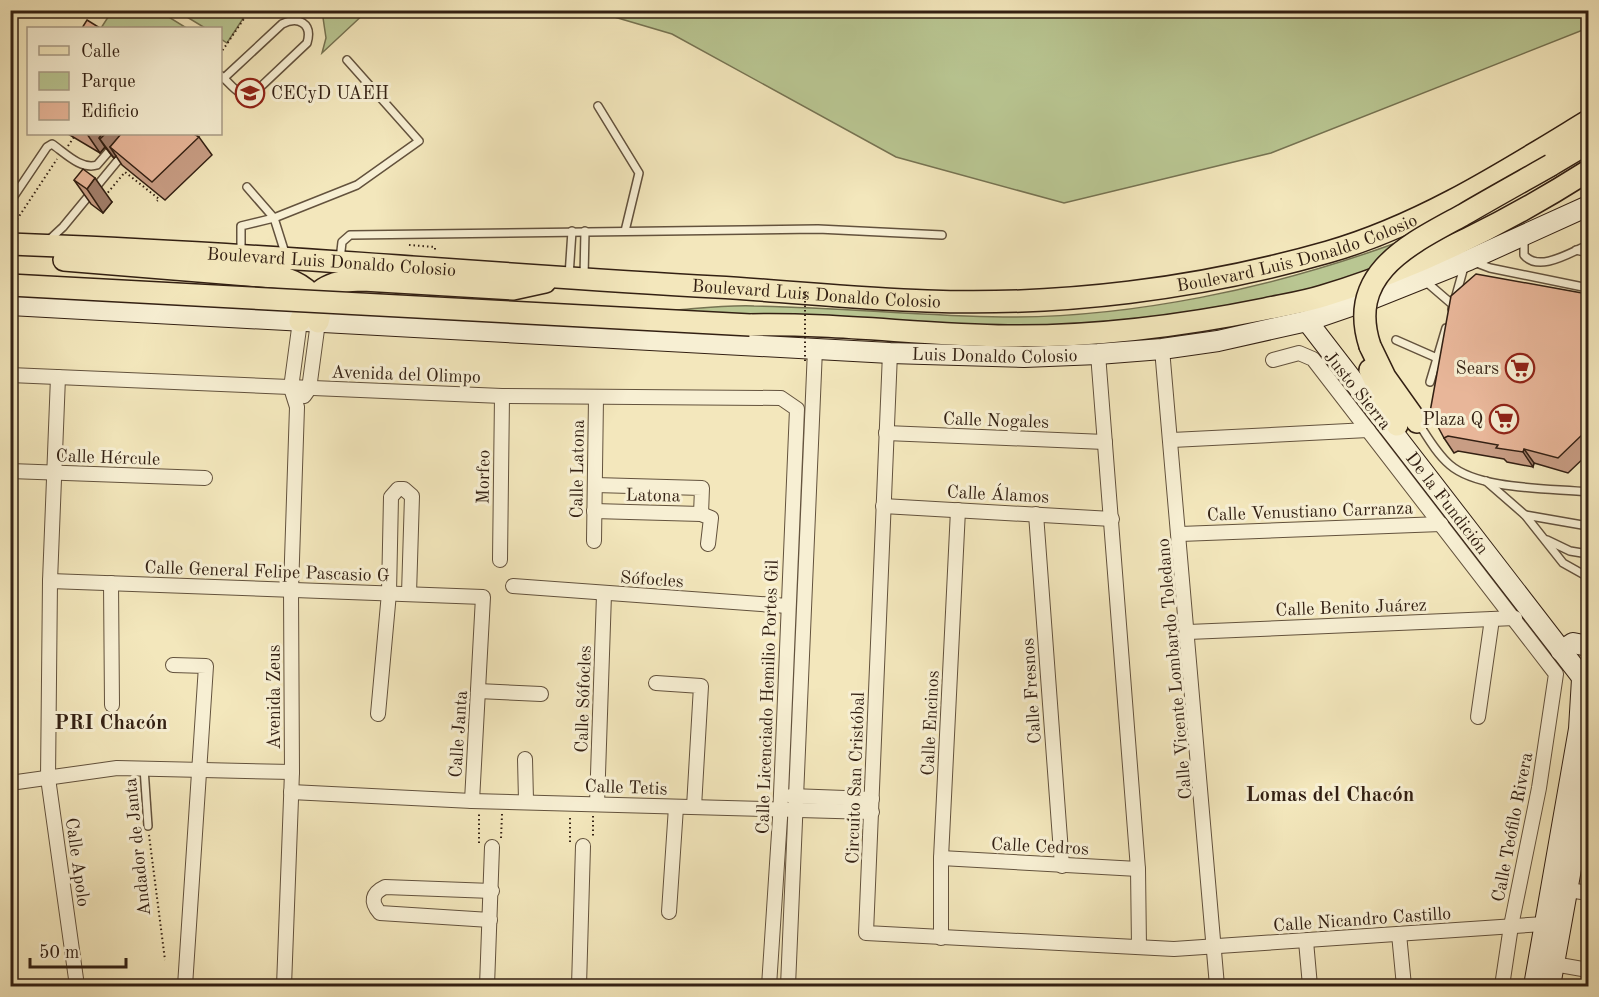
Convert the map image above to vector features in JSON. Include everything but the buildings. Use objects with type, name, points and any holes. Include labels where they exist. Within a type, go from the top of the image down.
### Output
[{"type":"main road","name":"Boulevard Luis Donaldo Colosio","points":[[241,266],[287,259],[928,301],[1060,300],[1194,283],[1330,252],[1405,224],[1496,177],[1588,121]]},
{"type":"main road","points":[[1407,424],[1370,370],[1370,346],[1364,308],[1370,288],[1388,262],[1410,244],[1588,143]]},
{"type":"main road","name":"Boulevard Luis Donaldo Colosio","points":[[10,285],[750,325],[799,324],[1010,336],[1147,328],[1221,318],[1321,297],[1382,276],[1414,264],[1530,208],[1588,171]]},
{"type":"main road","points":[[1530,208],[1588,188]]},
{"type":"main road","points":[[22,240],[51,256],[78,262],[241,266],[284,278],[303,287],[320,311],[309,322]]},
{"type":"main road","points":[[312,297],[325,287],[343,281],[373,280],[513,289],[569,279]]},
{"type":"street","name":"Luis Donaldo Colosio","points":[[10,304],[373,325],[810,355],[890,353],[1024,357],[1098,354],[1162,349],[1218,341],[1307,321],[1467,261],[1588,206]]},
{"type":"street","points":[[239,318],[247,297],[241,266]]},
{"type":"street","points":[[373,280],[364,301],[366,314],[373,325]]},
{"type":"street","name":"De la Fundición","points":[[1307,321],[1585,682]]},
{"type":"street","points":[[297,408],[309,389],[309,322]]},
{"type":"street","name":"Avenida Zeus","points":[[284,987],[292,772],[291,590],[297,408],[291,388],[309,322]]},
{"type":"street","name":"Calle Vicente Lombardo Toledano","points":[[1162,349],[1216,946],[1217,987]]},
{"type":"street","name":"Circuito San Cristóbal","points":[[890,353],[866,933],[1139,947],[1216,946]]},
{"type":"street","name":"Justo Sierra","points":[[1273,360],[1299,353],[1313,359],[1556,674]]},
{"type":"street","points":[[1098,354],[1138,869],[1139,947]]},
{"type":"street","points":[[788,987],[798,796],[810,355]]},
{"type":"street","name":"Avenida del Olimpo","points":[[10,375],[502,396],[781,398],[797,409]]},
{"type":"street","name":"Calle Apolo","points":[[58,377],[50,581],[48,778],[77,987]]},
{"type":"street","name":"Morfeo","points":[[500,560],[502,396]]},
{"type":"street","name":"Calle Latona","points":[[594,541],[596,398]]},
{"type":"street","name":"Calle Licenciado Hemilio Portes Gil","points":[[769,987],[781,795],[797,409]]},
{"type":"street","points":[[1407,424],[1551,618],[1558,646],[1573,644],[1588,646]]},
{"type":"street","points":[[1172,440],[1368,430]]},
{"type":"street","name":"Calle Nogales","points":[[886,433],[1105,442]]},
{"type":"street","name":"Calle Hércule","points":[[10,471],[205,478]]},
{"type":"street","points":[[595,485],[702,488],[708,544]]},
{"type":"street","points":[[378,714],[389,593],[391,497],[398,489],[404,489],[412,496],[409,594]]},
{"type":"street","name":"Calle Álamos","points":[[883,506],[1112,519]]},
{"type":"street","name":"Calle Encinos","points":[[941,938],[941,858],[958,510]]},
{"type":"street","name":"Latona","points":[[594,511],[706,516]]},
{"type":"street","name":"Calle Fresnos","points":[[1036,514],[1062,866]]},
{"type":"street","name":"Calle Venustiano Carranza","points":[[1180,534],[1441,524]]},
{"type":"street","name":"Calle General Felipe Pascasio G","points":[[50,581],[483,597]]},
{"type":"street","points":[[111,583],[112,705]]},
{"type":"street","name":"Sófocles","points":[[513,586],[788,606]]},
{"type":"street","name":"Calle Sófocles","points":[[595,804],[604,594]]},
{"type":"street","name":"Calle Janta","points":[[291,792],[475,801],[483,597]]},
{"type":"street","name":"Calle Benito Juárez","points":[[1188,632],[1515,618]]},
{"type":"street","points":[[1478,717],[1492,619]]},
{"type":"street","points":[[173,665],[206,666],[185,987]]},
{"type":"street","name":"Calle Teófilo Rivera","points":[[1502,987],[1511,926],[1539,788],[1556,674]]},
{"type":"street","points":[[1550,987],[1585,813],[1582,701],[1585,682]]},
{"type":"street","points":[[656,683],[701,686],[694,807]]},
{"type":"street","points":[[478,691],[541,694]]},
{"type":"street","points":[[525,759],[526,800]]},
{"type":"street","points":[[10,783],[117,768],[198,768],[292,772]]},
{"type":"street","points":[[1534,987],[1545,924],[1583,770]]},
{"type":"street","points":[[781,795],[872,805]]},
{"type":"street","name":"Calle Tetis","points":[[475,801],[526,800],[780,810],[872,805]]},
{"type":"street","points":[[669,912],[676,807]]},
{"type":"street","points":[[579,987],[582,846]]},
{"type":"street","points":[[487,987],[492,847]]},
{"type":"street","name":"Calle Cedros","points":[[941,858],[1138,869]]},
{"type":"street","points":[[490,920],[380,913],[374,906],[373,898],[377,891],[385,887],[492,891]]},
{"type":"street","points":[[1569,890],[1588,893]]},
{"type":"street","name":"Calle Nicandro Castillo","points":[[1216,946],[1545,924]]},
{"type":"street","points":[[1399,934],[1404,987]]},
{"type":"street","points":[[1306,941],[1310,987]]},
{"type":"street","points":[[1554,964],[1588,970]]},
{"type":"lane","points":[[292,19],[300,20],[307,27],[307,43],[254,93],[246,96],[239,93],[222,77],[282,24],[292,19]]},
{"type":"lane","points":[[241,266],[241,226],[274,218],[357,185],[419,141],[347,60]]},
{"type":"lane","points":[[598,106],[639,173],[625,231]]},
{"type":"lane","points":[[10,202],[47,147],[52,144],[84,166],[90,167],[97,165],[123,135]]},
{"type":"lane","points":[[22,240],[63,227],[127,150]]},
{"type":"lane","points":[[247,187],[274,218],[287,259]]},
{"type":"lane","points":[[339,262],[342,242],[350,235],[818,229],[942,235]]},
{"type":"lane","points":[[569,279],[572,231]]},
{"type":"lane","points":[[569,279],[585,231]]},
{"type":"lane","points":[[1525,234],[1524,255],[1534,262],[1543,263],[1588,245]]},
{"type":"lane","points":[[1576,250],[1588,253]]},
{"type":"lane","points":[[1430,382],[1467,261],[1490,268],[1588,288]]},
{"type":"lane","points":[[1422,278],[1453,305]]},
{"type":"lane","points":[[1396,340],[1437,358]]},
{"type":"lane","points":[[1407,424],[1450,465],[1466,475],[1486,481],[1588,492]]},
{"type":"lane","points":[[1486,481],[1525,515],[1563,563],[1588,577]]},
{"type":"lane","points":[[1525,515],[1588,526]]},
{"type":"lane","points":[[1543,537],[1570,551],[1588,554]]},
{"type":"lane","name":"Andador de Janta","points":[[143,768],[148,826]]},
{"type":"path","points":[[222,51],[250,10]]},
{"type":"path","points":[[22,240],[62,151],[75,135]]},
{"type":"path","points":[[100,202],[132,164]]},
{"type":"path","points":[[125,172],[159,199],[157,201]]},
{"type":"path","points":[[400,244],[435,247]]},
{"type":"path","points":[[805,289],[810,355]]},
{"type":"path","points":[[475,801],[479,848],[501,847],[502,801]]},
{"type":"path","points":[[570,803],[570,846],[593,847],[595,804]]},
{"type":"path","name":"Andador de Janta","points":[[148,826],[165,960]]},
{"type":"green space","points":[[322,10],[367,11],[322,53],[326,38]]},
{"type":"green space","points":[[1588,10],[1588,28],[1271,153],[1064,203],[896,157],[672,34],[594,11]]},
{"type":"green space","points":[[112,11],[159,11],[185,27],[102,27]]},
{"type":"green space","points":[[177,11],[248,11],[227,43],[222,40],[222,27],[203,27]]},
{"type":"green space","points":[[1393,244],[1370,270],[1305,293],[1140,324],[1004,330],[677,313],[677,310],[744,306],[1003,317],[1101,312],[1151,306],[1250,287],[1347,260]]},
{"type":"place","name":"CECyD UAEH","points":[[250,93]]},
{"type":"place","name":"Sears","points":[[1520,368]]},
{"type":"place","name":"Plaza Q","points":[[1504,419]]},
{"type":"district","name":"PRI Chacón","points":[[111,722]]},
{"type":"district","name":"Lomas del Chacón","points":[[1330,794]]}]
